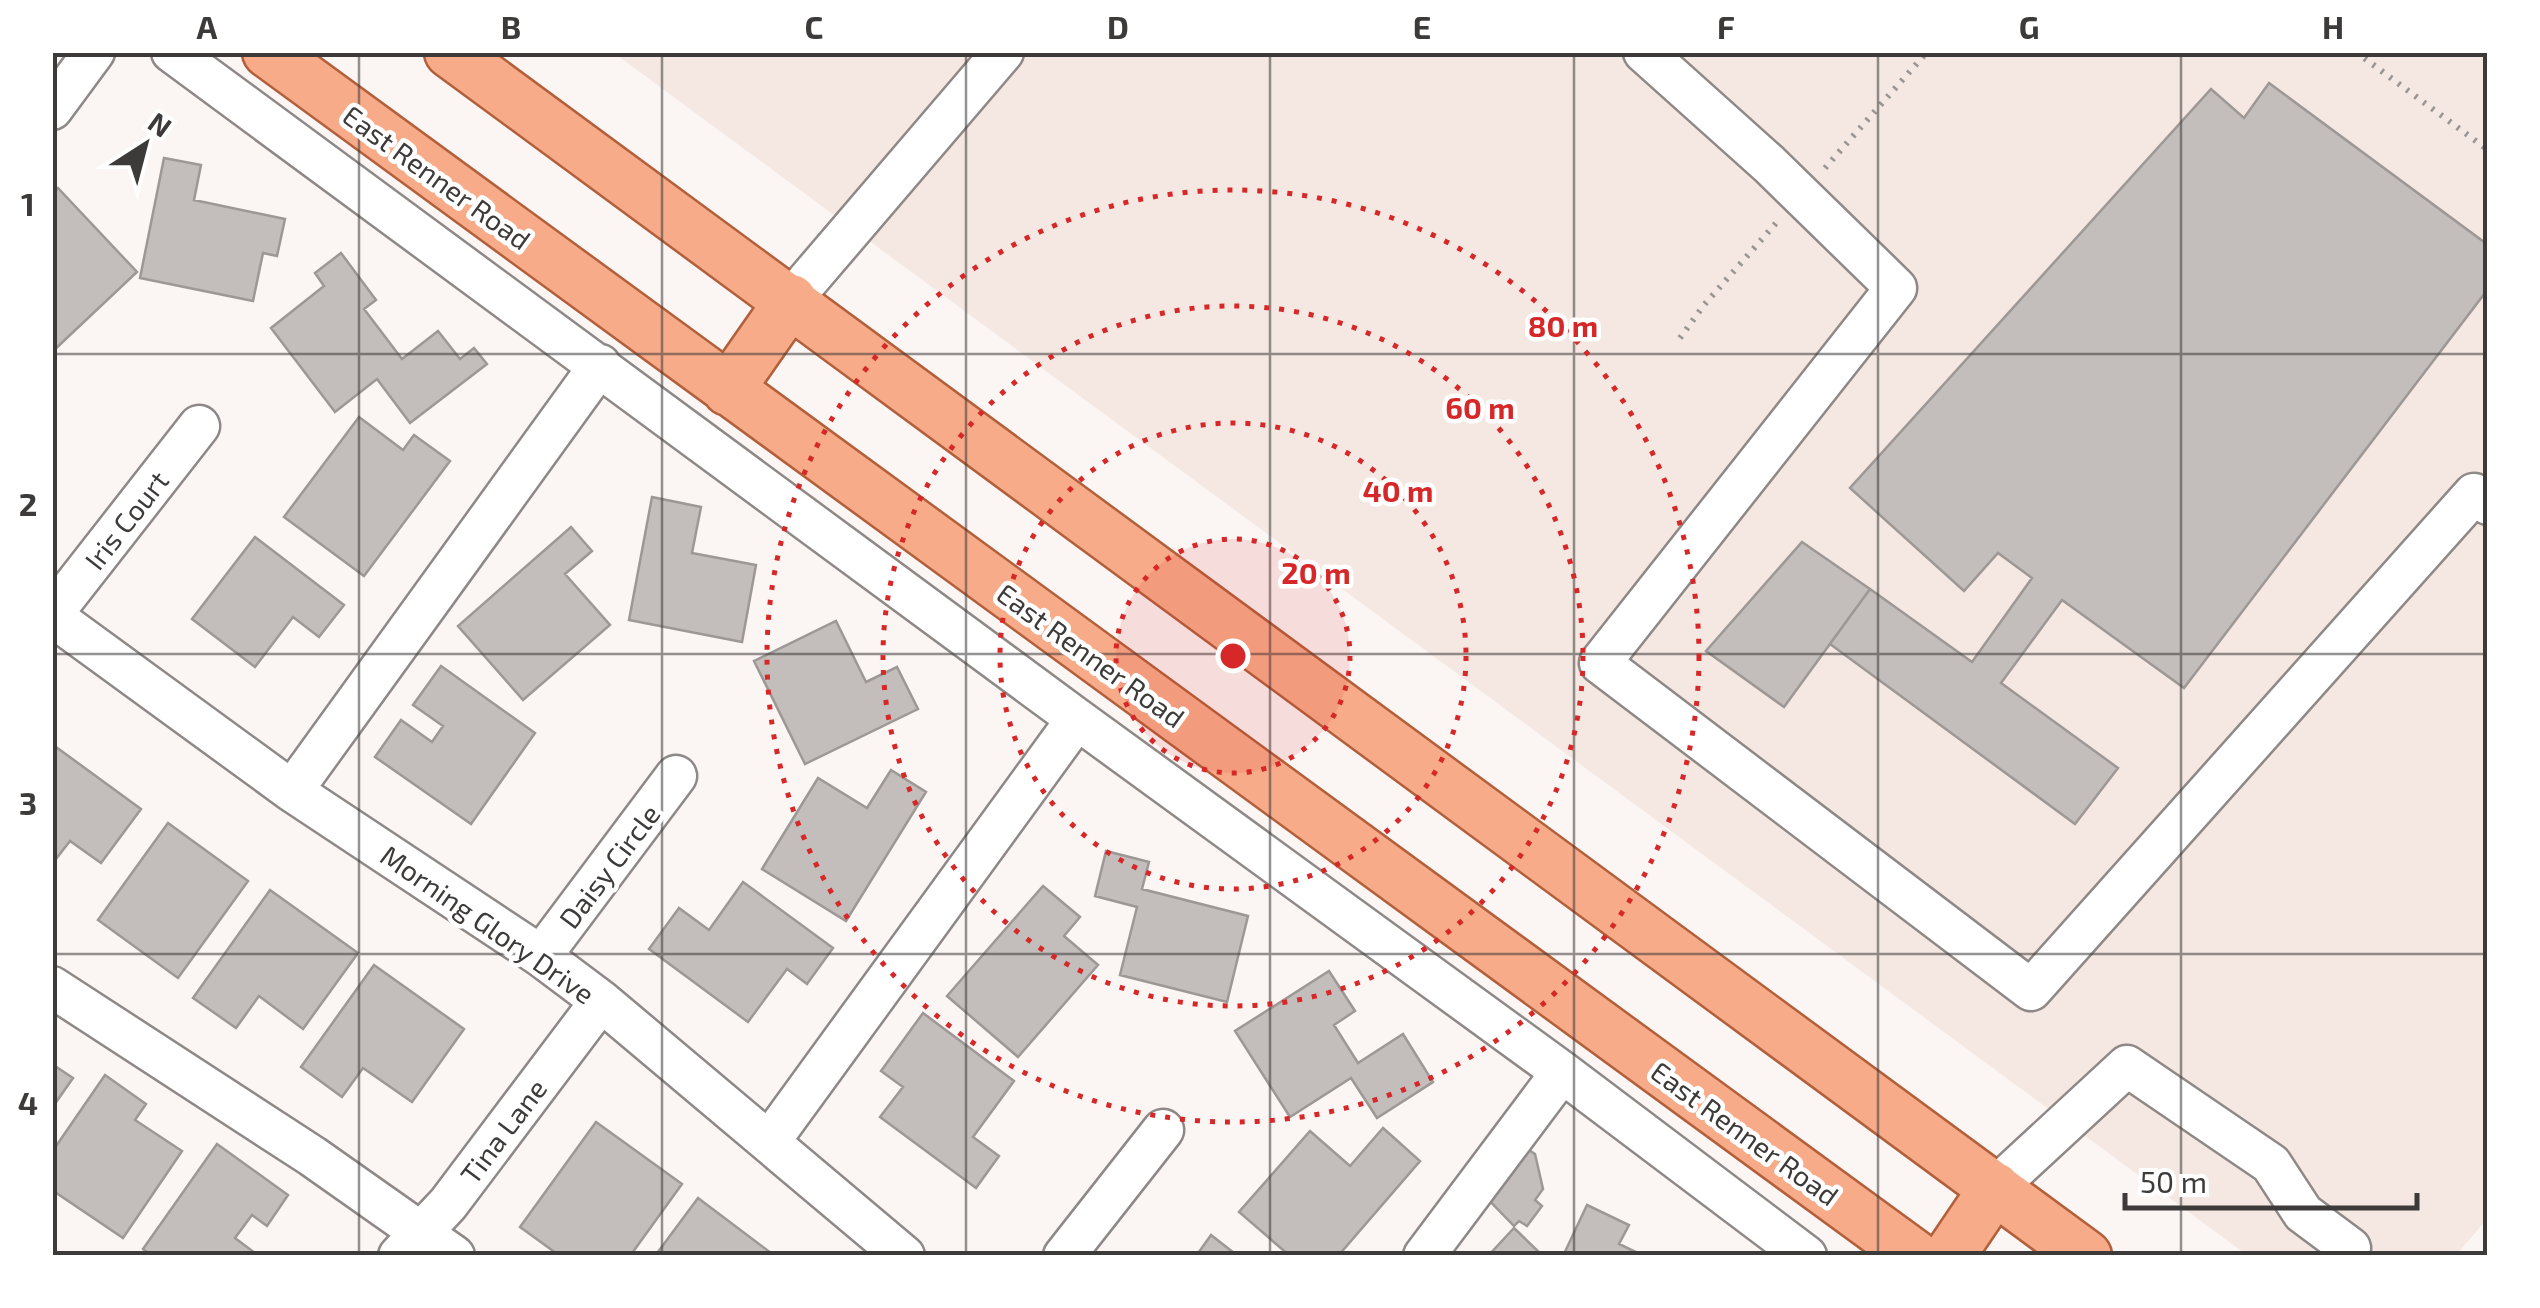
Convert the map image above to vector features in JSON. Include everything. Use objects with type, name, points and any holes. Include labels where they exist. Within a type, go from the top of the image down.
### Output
[{"type":"main road","name":"East Renner Road","points":[[268,52],[1915,1256]]},
{"type":"main road","points":[[450,52],[2086,1256]]},
{"type":"main road","points":[[728,390],[791,300]]},
{"type":"main road","points":[[1949,1256],[1995,1188]]},
{"type":"street","points":[[52,109],[94,52]]},
{"type":"street","points":[[172,52],[1077,720],[1562,1072],[1806,1256]]},
{"type":"street","points":[[791,300],[1003,52]]},
{"type":"street","points":[[1644,52],[1769,164],[1896,288],[1600,663],[2031,990],[2474,494],[2488,504]]},
{"type":"street","points":[[292,791],[600,365]]},
{"type":"street","name":"Iris Court","points":[[52,615],[199,426]]},
{"type":"street","name":"Morning Glory Drive","points":[[52,615],[292,791],[541,956],[904,1256]]},
{"type":"street","points":[[769,1142],[1077,720]]},
{"type":"street","name":"Daisy Circle","points":[[541,956],[676,776]]},
{"type":"street","points":[[52,987],[312,1156],[410,1244],[454,1256]]},
{"type":"street","name":"Tina Lane","points":[[410,1244],[448,1204],[600,1001]]},
{"type":"street","points":[[1995,1188],[2127,1066],[2271,1164],[2303,1213],[2350,1248]]},
{"type":"street","points":[[1424,1256],[1562,1072]]},
{"type":"street","points":[[1064,1256],[1164,1130]]},
{"type":"path","points":[[2356,52],[2488,150]]},
{"type":"shaded area","points":[[614,53],[2487,53],[2487,1219],[2456,1255],[2247,1255]]},
{"type":"building","points":[[2269,83],[2488,245],[2488,289],[2184,688],[2062,600],[2001,683],[2118,768],[2075,824],[1830,644],[1870,589],[1972,662],[2032,578],[1998,553],[1964,591],[1850,488],[2211,89],[2244,118]]},
{"type":"building","points":[[164,158],[201,165],[194,200],[285,219],[277,256],[263,253],[253,301],[140,278]]},
{"type":"building","points":[[58,188],[137,272],[52,352],[52,193]]},
{"type":"building","points":[[341,253],[376,300],[364,309],[402,359],[438,331],[460,359],[474,348],[487,364],[410,423],[377,379],[335,412],[271,328],[324,286],[315,273]]},
{"type":"building","points":[[359,417],[403,450],[414,435],[450,461],[364,576],[284,517]]},
{"type":"building","points":[[652,497],[701,507],[692,553],[756,565],[742,642],[629,620]]},
{"type":"building","points":[[571,527],[592,551],[565,574],[610,625],[523,700],[458,626]]},
{"type":"building","points":[[255,537],[344,605],[319,637],[293,617],[255,667],[192,619]]},
{"type":"building","points":[[1802,542],[1870,589],[1784,707],[1706,651]]},
{"type":"building","points":[[836,621],[866,682],[897,667],[918,709],[805,764],[754,661]]},
{"type":"building","points":[[441,666],[535,733],[471,824],[375,757],[401,720],[432,742],[443,726],[413,705]]},
{"type":"building","points":[[56,747],[141,809],[101,863],[70,841],[52,864],[52,751]]},
{"type":"building","points":[[891,770],[926,792],[846,921],[762,869],[818,778],[867,808]]},
{"type":"building","points":[[168,823],[248,881],[178,978],[98,920]]},
{"type":"building","points":[[1106,851],[1149,862],[1142,889],[1248,916],[1227,1002],[1120,975],[1137,907],[1095,896]]},
{"type":"building","points":[[743,882],[833,948],[807,984],[787,969],[748,1022],[649,949],[679,908],[709,930]]},
{"type":"building","points":[[1043,886],[1080,917],[1064,936],[1098,965],[1018,1057],[947,996]]},
{"type":"building","points":[[270,890],[358,953],[303,1029],[259,996],[236,1028],[193,998]]},
{"type":"building","points":[[374,965],[464,1029],[412,1102],[363,1068],[342,1097],[301,1067]]},
{"type":"building","points":[[1329,971],[1355,1011],[1334,1025],[1358,1063],[1403,1034],[1433,1082],[1377,1118],[1351,1078],[1290,1117],[1235,1031]]},
{"type":"building","points":[[923,1013],[1014,1081],[973,1137],[999,1156],[976,1188],[880,1117],[903,1087],[881,1071]]},
{"type":"building","points":[[52,1064],[73,1078],[52,1108]]},
{"type":"building","points":[[105,1075],[146,1104],[135,1120],[182,1151],[123,1238],[52,1190],[52,1152]]},
{"type":"building","points":[[596,1122],[682,1184],[630,1256],[560,1256],[520,1227]]},
{"type":"building","points":[[1383,1128],[1420,1161],[1338,1256],[1290,1256],[1239,1212],[1310,1131],[1350,1166]]},
{"type":"building","points":[[217,1144],[288,1195],[267,1226],[252,1215],[235,1238],[259,1256],[152,1256],[143,1249]]},
{"type":"building","points":[[1520,1144],[1535,1154],[1543,1189],[1535,1200],[1542,1206],[1527,1226],[1519,1221],[1514,1226],[1484,1195]]},
{"type":"building","points":[[698,1198],[775,1256],[655,1256]]},
{"type":"building","points":[[1587,1205],[1629,1225],[1619,1244],[1644,1256],[1563,1256]]},
{"type":"building","points":[[1514,1228],[1543,1256],[1488,1256]]},
{"type":"building","points":[[1211,1235],[1238,1256],[1196,1256]]}]
